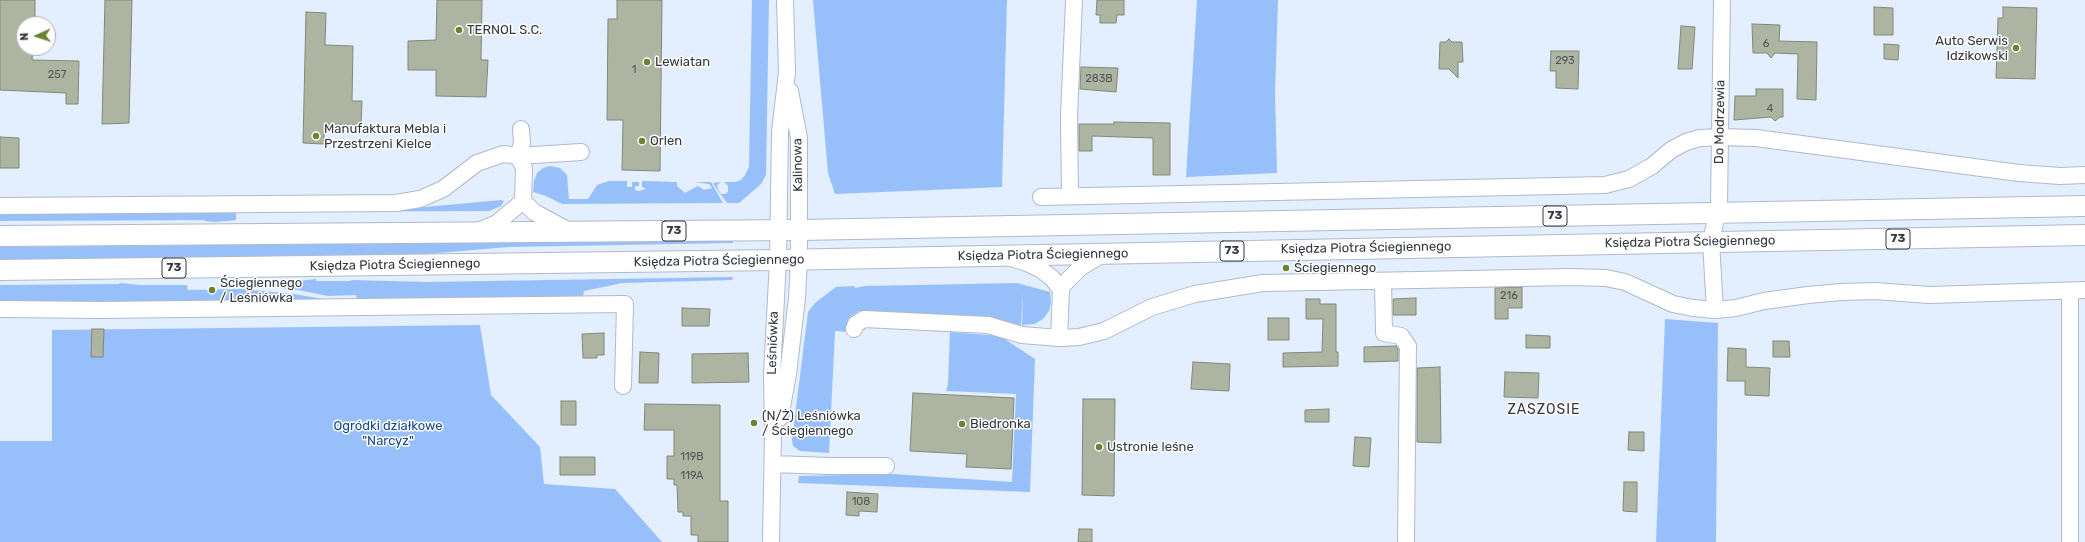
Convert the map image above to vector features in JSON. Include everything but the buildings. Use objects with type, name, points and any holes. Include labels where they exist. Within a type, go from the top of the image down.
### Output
[{"type":"main road","name":"73","points":[[0,236],[799,230],[2085,206]]},
{"type":"main road","name":"Księdza Piotra Ściegiennego","points":[[0,270],[799,260],[2085,235]]},
{"type":"street","name":"Kalinowa","points":[[778,230],[780,132],[787,72],[785,0]]},
{"type":"street","points":[[1070,196],[1070,117],[1074,0]]},
{"type":"street","name":"Do Modrzewia","points":[[1715,310],[1711,242],[1718,213],[1722,0]]},
{"type":"street","name":"Kalinowa","points":[[787,72],[799,138],[799,260]]},
{"type":"street","points":[[521,129],[522,143],[518,156],[524,168],[523,201],[534,212],[571,232]]},
{"type":"street","points":[[1041,197],[1605,185],[1630,179],[1652,166],[1671,150],[1686,142],[1700,138],[1720,137],[1756,138],[2019,173],[2060,176],[2085,175]]},
{"type":"street","points":[[0,206],[396,203],[420,198],[443,189],[477,164],[492,157],[503,154],[518,156],[581,152]]},
{"type":"street","points":[[474,233],[497,223],[523,201]]},
{"type":"street","name":"Leśniówka","points":[[771,542],[773,460],[772,374],[778,260],[778,230]]},
{"type":"street","points":[[1059,338],[1061,290],[1073,274],[1103,254]]},
{"type":"street","points":[[1004,256],[1027,263],[1040,269],[1052,278],[1061,290]]},
{"type":"street","name":"Leśniówka","points":[[773,460],[788,374],[797,298],[799,260]]},
{"type":"street","points":[[854,329],[856,324],[864,319],[988,325],[1022,335],[1059,338],[1090,335],[1104,331],[1152,308],[1195,294],[1242,285],[1383,280],[1606,278],[1625,282],[1673,304],[1715,310],[1736,308],[1764,301],[1841,292],[1875,291],[1929,295],[2077,291],[2070,542]]},
{"type":"street","points":[[1383,280],[1384,333],[1402,336],[1408,346],[1406,542]]},
{"type":"street","points":[[0,309],[100,310],[625,304],[623,386]]},
{"type":"street","points":[[773,460],[830,466],[886,466]]},
{"type":"green space","points":[[752,0],[769,0],[766,175],[761,184],[739,203],[727,203],[713,183],[721,182],[717,185],[718,189],[721,194],[725,194],[728,192],[728,186],[724,182],[736,182],[741,180],[749,167]]},
{"type":"green space","points":[[813,0],[1007,0],[1002,187],[835,194],[828,173]]},
{"type":"green space","points":[[1197,0],[1278,0],[1275,93],[1277,173],[1186,177]]},
{"type":"green space","points":[[550,166],[560,168],[567,175],[569,199],[588,199],[597,185],[609,181],[627,181],[627,187],[632,187],[632,182],[639,182],[639,186],[635,186],[635,190],[639,191],[646,189],[642,187],[642,181],[677,182],[677,186],[685,193],[698,186],[704,190],[712,188],[709,184],[695,182],[711,182],[723,203],[562,204],[546,196],[533,192],[534,181],[537,173],[543,168]]},
{"type":"green space","points":[[501,200],[504,201],[501,206],[489,211],[245,212],[404,209]]},
{"type":"green space","points":[[236,212],[236,220],[216,222],[204,220],[0,221],[0,213]]},
{"type":"green space","points":[[733,240],[733,243],[508,247],[427,254],[0,260],[0,247]]},
{"type":"green space","points":[[733,277],[732,280],[622,283],[584,291],[583,297],[357,299],[356,295],[328,296],[298,290],[246,284],[282,283],[316,279],[316,281],[351,280],[427,282]]},
{"type":"green space","points":[[120,283],[141,285],[187,285],[188,290],[241,289],[294,294],[329,300],[81,303],[0,301],[0,285]]},
{"type":"green space","points":[[1017,283],[1050,292],[1051,303],[1049,311],[1043,319],[1035,324],[1022,325],[1023,292],[1021,325],[984,317],[859,311],[851,316],[848,319],[847,332],[835,331],[829,453],[800,451],[793,446],[792,440],[808,312],[815,303],[836,287],[854,286],[855,288],[865,286]]},
{"type":"green space","points":[[1665,319],[1718,323],[1716,542],[1656,542]]},
{"type":"green space","name":"Ogródki działkowe \"Narcyz\"","points":[[480,325],[491,395],[540,447],[544,484],[615,489],[662,542],[0,542],[0,441],[52,441],[52,330]]},
{"type":"green space","points":[[950,332],[1000,336],[1035,359],[1030,492],[798,483],[799,476],[893,474],[1012,482],[1016,394],[946,391],[948,384]]},
{"type":"place","name":"TERNOL S.C.","points":[[459,30]]},
{"type":"place","name":"Auto Serwis Idzikowski","points":[[2016,48]]},
{"type":"place","name":"Lewiatan","points":[[647,62]]},
{"type":"place","name":"Manufaktura Mebla i Przestrzeni Kielce","points":[[316,136]]},
{"type":"place","name":"Orlen","points":[[642,141]]},
{"type":"place","name":"Ściegiennego","points":[[1286,268]]},
{"type":"place","name":"Ściegiennego / Leśniówka","points":[[212,290]]},
{"type":"place","name":"(N/Ż) Leśniówka / Ściegiennego","points":[[754,423]]},
{"type":"place","name":"Biedronka","points":[[962,424]]},
{"type":"place","name":"Ustronie leśne","points":[[1099,447]]},
{"type":"district","name":"ZASZOSIE","points":[[1544,410]]}]
